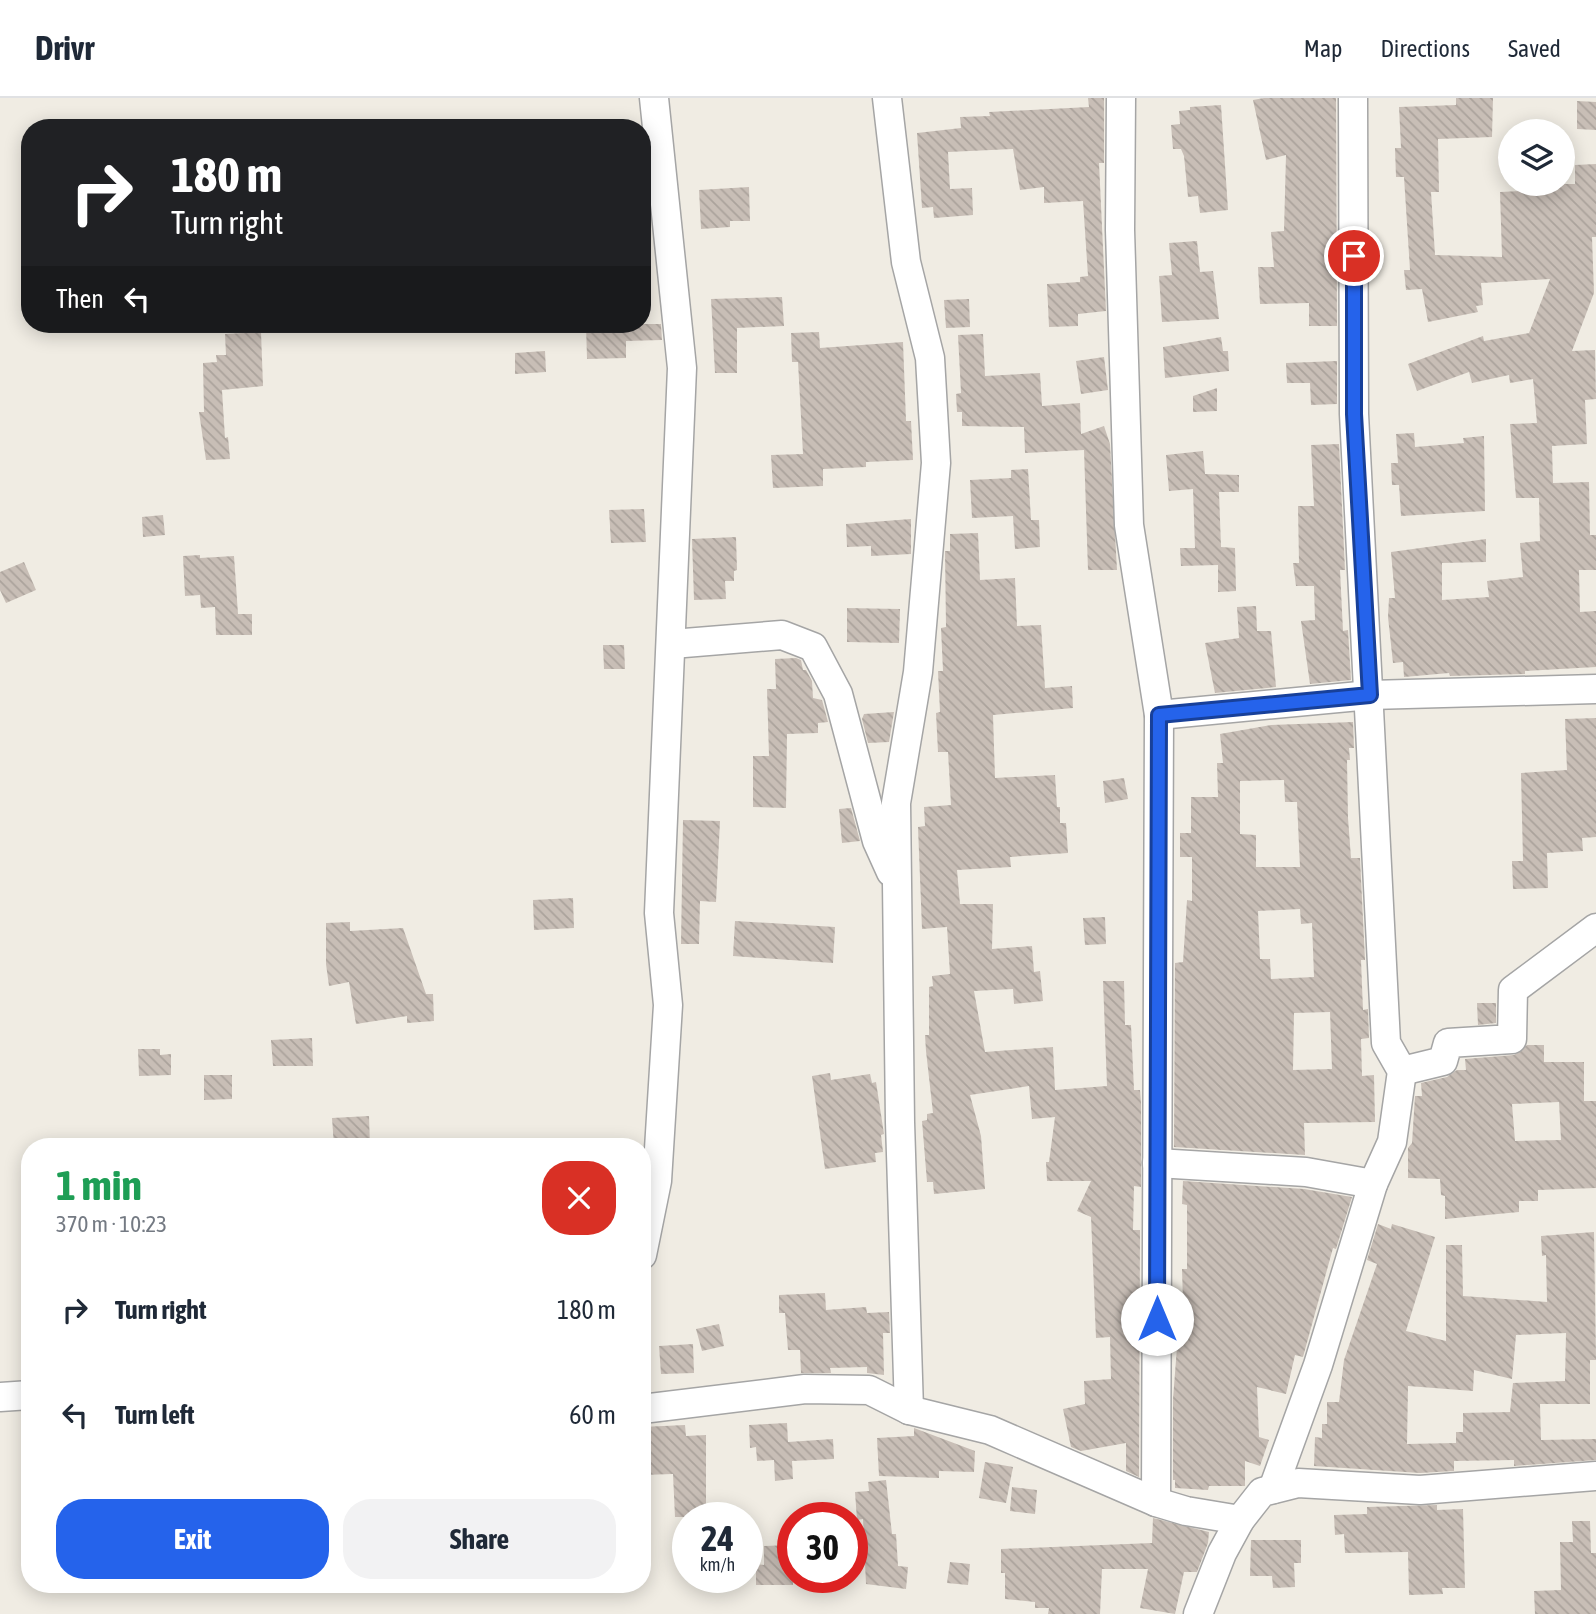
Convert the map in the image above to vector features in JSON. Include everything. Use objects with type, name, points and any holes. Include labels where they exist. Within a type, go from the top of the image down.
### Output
[{"type":"street","points":[[651,1211],[657,1181],[667,1005],[659,913],[682,368],[654,98]]},
{"type":"street","points":[[887,98],[906,262],[930,358],[936,463],[918,672],[896,803],[909,1410]]},
{"type":"street","points":[[1121,98],[1120,230],[1129,526],[1159,715],[1156,1502]]},
{"type":"street","points":[[1273,1489],[1318,1365],[1373,1184],[1392,1142],[1402,1071],[1386,1043],[1354,414],[1353,98]]},
{"type":"street","points":[[672,644],[782,635],[813,647],[838,694],[877,841],[896,884]]},
{"type":"street","points":[[1159,715],[1370,695],[1596,689]]},
{"type":"street","points":[[1402,1071],[1443,1061],[1448,1043],[1512,1039],[1513,990],[1596,928]]},
{"type":"street","points":[[1157,1163],[1306,1172],[1373,1184]]},
{"type":"street","points":[[651,1408],[805,1389],[869,1390],[909,1410],[990,1430],[1156,1502],[1186,1511],[1240,1520]]},
{"type":"street","points":[[0,1397],[21,1396]]},
{"type":"street","points":[[1198,1614],[1222,1553],[1240,1520],[1262,1492],[1298,1483],[1420,1490],[1596,1476]]},
{"type":"building","points":[[1088,98],[1104,98],[1104,163],[1099,163],[1106,311],[1078,314],[1078,326],[1049,327],[1047,284],[1080,282],[1080,277],[1088,276],[1083,201],[1044,203],[1044,187],[1020,190],[1013,149],[948,152],[950,189],[972,188],[973,215],[934,218],[933,207],[922,208],[917,133],[961,128],[960,117],[990,116],[989,112],[1089,107]]},
{"type":"building","points":[[1336,98],[1337,326],[1309,326],[1309,303],[1260,304],[1258,267],[1274,267],[1271,232],[1284,231],[1286,155],[1266,160],[1253,100]]},
{"type":"building","points":[[1456,98],[1493,98],[1492,137],[1438,139],[1439,192],[1431,192],[1435,255],[1502,257],[1500,196],[1575,196],[1575,165],[1596,164],[1596,237],[1592,237],[1594,293],[1572,351],[1595,350],[1596,399],[1585,400],[1587,444],[1552,446],[1553,483],[1589,482],[1590,535],[1596,535],[1596,570],[1579,570],[1580,612],[1596,611],[1596,667],[1525,671],[1525,674],[1450,676],[1449,673],[1404,677],[1403,662],[1393,663],[1388,617],[1389,598],[1395,598],[1391,552],[1486,539],[1486,562],[1442,563],[1442,600],[1489,597],[1487,581],[1523,577],[1520,543],[1540,541],[1539,498],[1516,498],[1510,424],[1537,423],[1533,379],[1510,383],[1509,375],[1472,383],[1469,372],[1417,391],[1408,364],[1483,336],[1484,341],[1529,333],[1550,279],[1481,283],[1483,305],[1476,306],[1478,312],[1428,322],[1422,289],[1406,290],[1404,270],[1410,270],[1404,177],[1396,177],[1395,148],[1401,148],[1399,107],[1456,105]]},
{"type":"building","points":[[1577,101],[1596,102],[1596,130],[1577,129]]},
{"type":"building","points":[[1221,105],[1228,210],[1200,213],[1198,196],[1188,197],[1184,156],[1181,149],[1173,149],[1171,125],[1180,124],[1179,111],[1190,110],[1190,107]]},
{"type":"building","points":[[749,187],[750,221],[730,221],[730,227],[701,229],[699,190]]},
{"type":"building","points":[[1197,241],[1200,272],[1213,271],[1219,319],[1162,322],[1159,276],[1172,275],[1169,243]]},
{"type":"building","points":[[782,297],[784,326],[737,328],[737,373],[715,373],[711,299]]},
{"type":"building","points":[[969,299],[970,327],[946,328],[944,300]]},
{"type":"building","points":[[651,324],[661,324],[662,340],[626,341],[626,358],[587,359],[586,333],[651,333]]},
{"type":"building","points":[[819,332],[820,348],[903,342],[906,421],[911,421],[913,460],[866,462],[866,467],[823,469],[823,486],[773,488],[771,455],[803,454],[798,362],[792,362],[791,333]]},
{"type":"building","points":[[261,333],[263,386],[222,390],[225,438],[228,437],[230,459],[206,460],[199,412],[204,412],[203,363],[217,362],[216,355],[226,355],[225,334]]},
{"type":"building","points":[[983,334],[985,376],[1040,373],[1042,406],[1080,403],[1081,434],[1104,426],[1110,444],[1117,570],[1088,570],[1084,450],[1025,453],[1024,427],[962,426],[962,412],[957,412],[956,394],[961,393],[958,335]]},
{"type":"building","points":[[1221,337],[1223,351],[1228,351],[1229,371],[1165,378],[1163,347]]},
{"type":"building","points":[[545,351],[546,372],[515,374],[515,353]]},
{"type":"building","points":[[1104,357],[1108,390],[1081,394],[1076,361]]},
{"type":"building","points":[[1337,361],[1337,404],[1311,405],[1310,383],[1287,383],[1286,363]]},
{"type":"building","points":[[1217,388],[1217,411],[1193,412],[1193,396]]},
{"type":"building","points":[[1414,433],[1415,447],[1464,443],[1463,438],[1484,436],[1485,511],[1401,516],[1399,485],[1392,485],[1391,463],[1398,463],[1396,434]]},
{"type":"building","points":[[1339,444],[1345,570],[1340,570],[1343,631],[1348,630],[1351,680],[1310,684],[1301,621],[1315,620],[1314,586],[1296,586],[1293,563],[1299,563],[1298,506],[1314,506],[1311,445]]},
{"type":"building","points":[[1203,451],[1205,474],[1239,475],[1239,492],[1219,492],[1221,547],[1235,548],[1236,591],[1218,592],[1218,565],[1181,566],[1180,548],[1195,548],[1193,489],[1169,491],[1166,455]]},
{"type":"building","points":[[1028,469],[1031,520],[1039,520],[1040,547],[1015,549],[1013,516],[972,518],[970,480],[1011,478],[1011,470]]},
{"type":"building","points":[[644,509],[646,542],[611,543],[609,510]]},
{"type":"building","points":[[163,515],[165,535],[143,537],[142,517]]},
{"type":"building","points":[[911,519],[911,554],[871,556],[871,546],[847,547],[846,524]]},
{"type":"building","points":[[978,533],[980,580],[1015,578],[1017,626],[1041,625],[1045,688],[1072,686],[1073,708],[993,715],[995,778],[1055,775],[1057,807],[1060,807],[1060,823],[1066,823],[1068,853],[1010,857],[1011,867],[957,870],[960,904],[993,904],[992,949],[1032,946],[1034,972],[1040,971],[1043,1001],[1014,1004],[1013,989],[974,991],[985,1052],[1053,1047],[1055,1090],[1107,1086],[1103,981],[1124,981],[1125,1025],[1131,1025],[1134,1090],[1140,1090],[1141,1103],[1141,1187],[1134,1186],[1133,1230],[1140,1230],[1139,1477],[1126,1471],[1126,1443],[1081,1451],[1071,1447],[1063,1409],[1085,1404],[1084,1381],[1111,1379],[1110,1337],[1096,1338],[1091,1217],[1077,1211],[1091,1181],[1047,1181],[1046,1162],[1049,1162],[1055,1117],[1032,1119],[1029,1086],[970,1095],[981,1136],[985,1189],[934,1194],[933,1182],[927,1182],[922,1121],[927,1120],[927,1114],[933,1113],[925,1035],[929,1035],[929,987],[933,986],[932,976],[950,974],[947,927],[922,929],[918,827],[925,826],[924,807],[951,805],[948,752],[938,752],[936,713],[940,712],[938,671],[943,671],[941,628],[946,627],[945,551],[950,551],[950,534]]},
{"type":"building","points":[[736,537],[737,570],[734,571],[734,581],[725,581],[726,599],[694,600],[692,539]]},
{"type":"building","points":[[200,555],[200,558],[234,556],[238,614],[252,614],[252,635],[216,635],[215,607],[201,608],[200,595],[185,596],[183,556]]},
{"type":"building","points":[[24,562],[36,590],[6,603],[0,590],[0,572]]},
{"type":"building","points":[[1256,606],[1257,631],[1271,631],[1276,687],[1215,693],[1205,643],[1239,638],[1237,607]]},
{"type":"building","points":[[847,608],[900,609],[899,643],[847,642]]},
{"type":"building","points":[[603,645],[624,645],[625,669],[604,669]]},
{"type":"building","points":[[775,659],[801,660],[803,670],[806,670],[812,681],[813,698],[822,700],[828,722],[818,723],[818,733],[787,734],[786,808],[753,807],[753,756],[769,756],[767,689],[776,689]]},
{"type":"building","points":[[894,712],[889,742],[868,743],[862,719],[864,714]]},
{"type":"building","points":[[1596,718],[1596,837],[1582,838],[1583,851],[1547,853],[1548,888],[1513,889],[1512,861],[1523,861],[1521,773],[1567,770],[1565,719]]},
{"type":"building","points":[[1353,722],[1354,748],[1349,748],[1350,760],[1347,760],[1348,818],[1351,858],[1360,858],[1365,960],[1361,960],[1363,1010],[1368,1009],[1369,1038],[1361,1039],[1362,1076],[1374,1075],[1375,1122],[1304,1123],[1305,1155],[1174,1147],[1175,963],[1183,962],[1187,900],[1192,901],[1192,857],[1180,857],[1180,833],[1191,833],[1191,797],[1218,797],[1217,763],[1223,763],[1220,734],[1271,725]],"holes":[[[1284,780],[1285,802],[1297,802],[1300,867],[1256,867],[1256,835],[1240,834],[1240,781]],[[1300,909],[1301,924],[1312,923],[1314,977],[1271,979],[1270,959],[1260,959],[1258,911]],[[1330,1012],[1332,1069],[1293,1070],[1294,1013]]]},
{"type":"building","points":[[1124,778],[1128,799],[1105,803],[1103,781]]},
{"type":"building","points":[[851,808],[860,841],[842,843],[839,809]]},
{"type":"building","points":[[683,820],[720,821],[716,902],[700,901],[699,944],[681,944]]},
{"type":"building","points":[[573,898],[574,928],[534,930],[533,900]]},
{"type":"building","points":[[1105,917],[1106,944],[1085,945],[1083,918]]},
{"type":"building","points":[[735,921],[835,927],[833,963],[733,956]]},
{"type":"building","points":[[350,922],[350,931],[403,928],[426,994],[433,994],[434,1021],[407,1023],[407,1016],[356,1024],[349,982],[329,986],[326,964],[326,923]]},
{"type":"building","points":[[1477,1003],[1496,1003],[1496,1023],[1478,1025]]},
{"type":"building","points":[[312,1038],[313,1066],[273,1066],[271,1040]]},
{"type":"building","points":[[1527,1045],[1544,1045],[1544,1062],[1584,1062],[1584,1101],[1596,1101],[1596,1188],[1538,1190],[1538,1201],[1519,1201],[1519,1212],[1445,1219],[1445,1196],[1441,1195],[1440,1179],[1408,1178],[1408,1148],[1412,1143],[1415,1096],[1422,1096],[1421,1083],[1447,1077],[1457,1070],[1466,1070],[1465,1059],[1514,1055]],"holes":[[[1559,1102],[1561,1140],[1515,1141],[1512,1104]]]},
{"type":"building","points":[[138,1049],[160,1049],[160,1055],[171,1054],[171,1075],[139,1076]]},
{"type":"building","points":[[830,1073],[831,1080],[870,1074],[872,1083],[876,1082],[884,1134],[881,1135],[883,1152],[875,1153],[876,1162],[825,1169],[812,1076]]},
{"type":"building","points":[[204,1075],[232,1075],[232,1099],[204,1100]]},
{"type":"building","points":[[369,1116],[370,1138],[333,1138],[332,1118]]},
{"type":"building","points":[[1183,1181],[1304,1189],[1352,1197],[1336,1249],[1333,1248],[1303,1357],[1295,1355],[1286,1394],[1257,1387],[1259,1437],[1269,1440],[1260,1466],[1245,1461],[1245,1486],[1209,1486],[1208,1490],[1175,1488],[1173,1480],[1173,1399],[1179,1321],[1173,1322],[1173,1302],[1183,1302],[1182,1269],[1187,1269],[1187,1205],[1182,1204]]},
{"type":"building","points":[[1378,1224],[1391,1229],[1392,1224],[1435,1237],[1406,1331],[1446,1341],[1446,1245],[1462,1245],[1463,1296],[1547,1302],[1546,1255],[1542,1256],[1541,1236],[1594,1232],[1596,1360],[1590,1360],[1590,1404],[1540,1404],[1541,1440],[1596,1439],[1596,1460],[1514,1466],[1514,1460],[1454,1461],[1454,1471],[1420,1473],[1314,1466],[1315,1437],[1322,1438],[1322,1424],[1327,1424],[1327,1402],[1339,1402],[1344,1360],[1377,1264],[1367,1260]],"holes":[[[1566,1333],[1565,1381],[1513,1383],[1510,1412],[1463,1413],[1463,1432],[1456,1432],[1456,1443],[1407,1444],[1408,1386],[1473,1391],[1474,1370],[1512,1379],[1516,1335]]]},
{"type":"building","points":[[825,1293],[826,1310],[866,1307],[867,1313],[889,1312],[890,1333],[883,1333],[884,1375],[867,1373],[867,1367],[830,1368],[831,1373],[801,1373],[800,1350],[788,1350],[785,1313],[779,1313],[779,1295]]},
{"type":"building","points":[[719,1324],[724,1346],[702,1351],[696,1329]]},
{"type":"building","points":[[693,1344],[694,1373],[661,1374],[659,1346]]},
{"type":"building","points":[[787,1423],[788,1442],[833,1439],[834,1459],[792,1461],[793,1479],[775,1481],[774,1460],[757,1461],[756,1447],[750,1448],[749,1425]]},
{"type":"building","points":[[685,1425],[686,1436],[706,1435],[706,1502],[674,1502],[673,1474],[651,1475],[651,1427]]},
{"type":"building","points":[[914,1428],[975,1451],[974,1472],[939,1471],[939,1478],[879,1476],[877,1438],[914,1436]]},
{"type":"building","points":[[985,1462],[1013,1467],[1006,1503],[979,1498]]},
{"type":"building","points":[[886,1480],[892,1534],[896,1534],[898,1566],[908,1567],[906,1589],[868,1584],[868,1502],[856,1502],[855,1492],[869,1491],[868,1482]]},
{"type":"building","points":[[1012,1487],[1037,1490],[1035,1514],[1010,1511]]},
{"type":"building","points":[[1437,1505],[1437,1510],[1463,1509],[1465,1588],[1442,1588],[1443,1594],[1409,1595],[1408,1552],[1345,1553],[1344,1534],[1335,1535],[1334,1515],[1367,1514],[1367,1507]]},
{"type":"building","points":[[1153,1518],[1209,1532],[1208,1543],[1197,1572],[1184,1572],[1175,1614],[1140,1608],[1148,1569],[1102,1569],[1100,1614],[1048,1614],[1049,1608],[1035,1608],[1035,1602],[1005,1599],[1001,1549],[1152,1543]]},
{"type":"building","points":[[1572,1521],[1590,1521],[1591,1553],[1596,1553],[1596,1614],[1535,1614],[1534,1591],[1561,1590],[1560,1542],[1573,1542]]},
{"type":"building","points":[[1251,1540],[1301,1540],[1301,1563],[1294,1563],[1295,1587],[1273,1588],[1272,1576],[1250,1576]]},
{"type":"building","points":[[764,1546],[777,1546],[777,1585],[763,1585]]},
{"type":"building","points":[[950,1562],[970,1564],[968,1585],[947,1583]]},
{"type":"route","points":[[1157,1319],[1159,715],[1370,695],[1354,414],[1354,256]]}]
